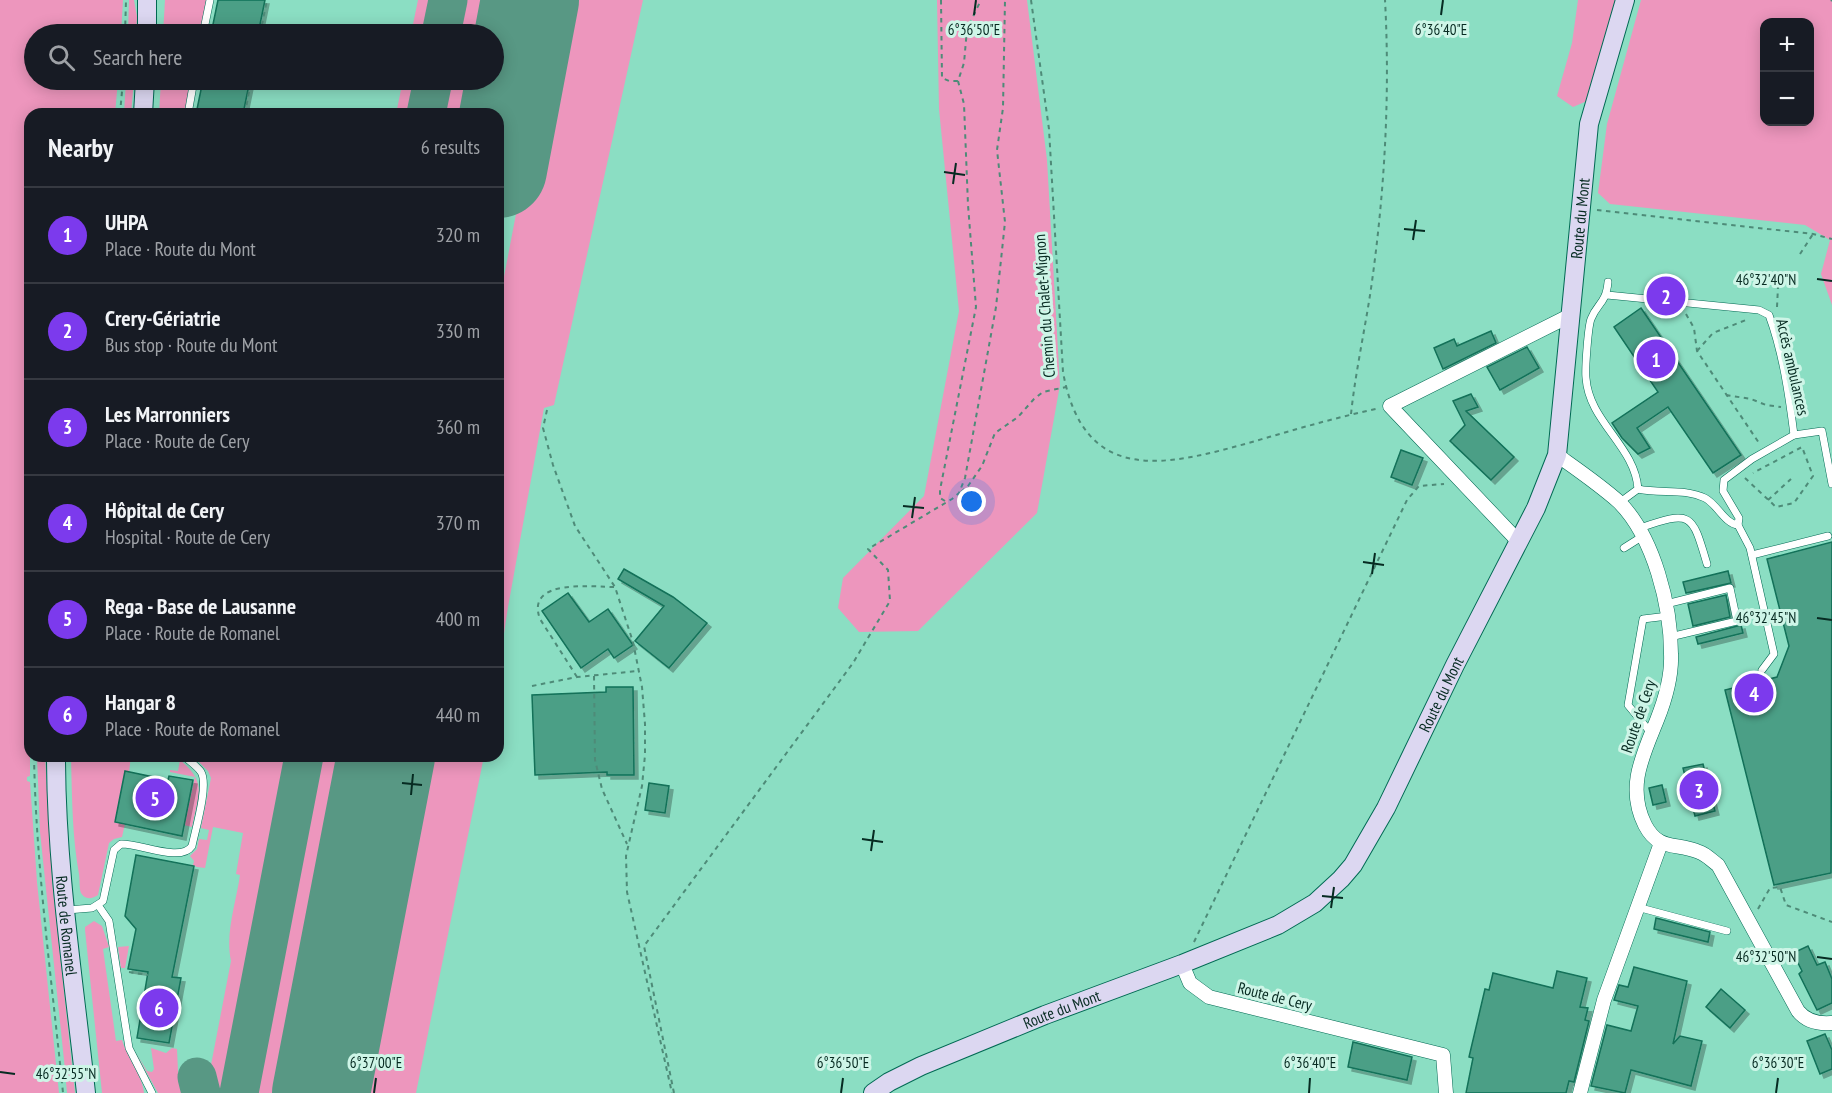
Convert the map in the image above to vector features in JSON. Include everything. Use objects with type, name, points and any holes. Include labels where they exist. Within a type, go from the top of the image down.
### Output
[{"type":"main road","points":[[147,0],[147,24]]},
{"type":"main road","name":"Route du Mont","points":[[873,1093],[921,1066],[1045,1015],[1258,935],[1300,914],[1327,892],[1353,865],[1386,808],[1536,508],[1557,455],[1588,124],[1625,0]]},
{"type":"main road","points":[[143,108],[144,90]]},
{"type":"main road","name":"Route de Romanel","points":[[56,762],[65,910],[86,1093]]},
{"type":"street","points":[[1518,541],[1390,406],[1571,315]]},
{"type":"street","name":"Route de Cery","points":[[1557,455],[1619,502],[1641,532],[1657,571],[1667,610],[1671,656],[1667,688],[1638,768],[1636,794],[1645,825],[1661,843]]},
{"type":"street","points":[[1580,1093],[1604,1000],[1661,843],[1699,852],[1718,865],[1798,1011],[1804,1018],[1822,1023],[1832,1021],[1832,1030]]},
{"type":"street","name":"Route de Cery","points":[[1185,963],[1190,983],[1209,997],[1443,1055],[1446,1093]]},
{"type":"lane","points":[[205,24],[210,0]]},
{"type":"lane","points":[[189,108],[192,90]]},
{"type":"lane","points":[[1608,282],[1606,295],[1591,319],[1586,380],[1597,412],[1634,467],[1638,489]]},
{"type":"lane","name":"Accès ambulances","points":[[1606,295],[1759,310],[1769,315],[1775,331],[1791,407],[1794,435],[1822,431],[1832,484]]},
{"type":"lane","points":[[1762,670],[1774,654],[1752,555],[1738,525],[1739,519],[1723,491],[1724,480],[1752,459],[1794,435]]},
{"type":"lane","points":[[1619,502],[1638,489],[1692,494],[1707,500],[1731,523],[1738,525]]},
{"type":"lane","points":[[1624,548],[1641,532],[1669,518],[1680,518],[1692,522],[1707,564]]},
{"type":"lane","points":[[1752,555],[1828,536]]},
{"type":"lane","points":[[1651,733],[1628,705],[1643,619],[1730,588],[1737,621],[1670,637]]},
{"type":"lane","points":[[65,910],[92,908],[98,905],[105,895],[114,850],[121,844],[179,854],[189,850],[192,846],[203,790],[203,777],[191,762]]},
{"type":"lane","points":[[98,905],[109,921],[129,1048],[152,1093]]},
{"type":"lane","points":[[1637,908],[1727,931]]},
{"type":"path","points":[[125,24],[126,0]]},
{"type":"path","points":[[262,24],[267,0]]},
{"type":"path","points":[[941,0],[942,78],[958,81]]},
{"type":"path","points":[[945,501],[940,498],[940,490],[976,307],[968,205],[964,104],[958,81],[964,63],[967,29],[981,0]]},
{"type":"path","points":[[959,493],[965,478],[985,373],[996,307],[1005,222],[997,150],[1003,108],[1005,0]]},
{"type":"path","name":"Chemin du Chalet-Mignon","points":[[1031,0],[1050,129],[1063,372],[1078,420],[1093,439],[1117,454],[1145,461],[1165,462],[1206,455],[1351,414],[1390,406]]},
{"type":"path","points":[[1351,414],[1355,375],[1373,274],[1383,163],[1388,56],[1384,0]]},
{"type":"path","points":[[121,108],[122,90]]},
{"type":"path","points":[[246,108],[249,90]]},
{"type":"path","points":[[1594,210],[1813,234],[1832,239]]},
{"type":"path","points":[[1800,254],[1813,234]]},
{"type":"path","points":[[1678,302],[1694,328],[1697,351],[1761,447]]},
{"type":"path","points":[[1697,351],[1713,333],[1761,314],[1769,315]]},
{"type":"path","points":[[673,1093],[644,945],[853,663],[890,600],[888,570],[868,549],[969,486],[982,466],[995,433],[1018,417],[1042,392],[1066,387]]},
{"type":"path","points":[[1726,395],[1752,399],[1776,407],[1791,407]]},
{"type":"path","points":[[547,410],[543,428],[553,465],[575,526],[615,587],[633,642],[645,724],[645,755],[642,786],[628,846],[627,892],[673,1093]]},
{"type":"path","points":[[1802,447],[1813,476],[1794,503],[1776,507],[1768,500],[1744,477],[1802,447]]},
{"type":"path","points":[[1768,500],[1791,479]]},
{"type":"path","points":[[1185,963],[1193,942],[1407,500],[1419,486],[1442,483],[1470,490]]},
{"type":"path","points":[[577,677],[540,619],[538,612],[540,600],[550,591],[565,586],[615,587]]},
{"type":"path","points":[[531,686],[577,677],[638,671]]},
{"type":"path","points":[[594,676],[595,760],[602,789],[628,846]]},
{"type":"path","points":[[34,762],[44,905],[63,1093]]},
{"type":"path","points":[[1760,904],[1770,888],[1780,887],[1786,904],[1832,922]]},
{"type":"path","points":[[128,971],[148,975]]},
{"type":"shaded area","points":[[0,0],[123,0],[122,24],[24,24],[24,90],[117,90],[116,108],[24,108],[24,762],[30,762],[30,776],[27,777],[27,781],[30,782],[37,882],[59,1093],[0,1093]]},
{"type":"shaded area","points":[[129,0],[134,0],[137,24],[128,24]]},
{"type":"shaded area","points":[[165,0],[206,0],[202,24],[164,24]]},
{"type":"shaded area","points":[[418,0],[439,0],[435,24],[413,24]]},
{"type":"shaded area","points":[[457,0],[505,0],[501,24],[452,24]]},
{"type":"shaded area","points":[[557,0],[643,0],[554,405],[544,408],[504,633],[504,277]]},
{"type":"shaded area","points":[[937,0],[1027,0],[1047,160],[1060,385],[1037,513],[918,631],[859,632],[838,608],[843,578],[924,496],[959,311],[939,109]]},
{"type":"shaded area","points":[[1578,0],[1615,0],[1587,101],[1573,107],[1557,96],[1572,43]]},
{"type":"shaded area","points":[[1641,0],[1832,0],[1832,305],[1821,274],[1830,240],[1805,225],[1610,204],[1598,193],[1607,124]]},
{"type":"shaded area","points":[[125,90],[133,90],[132,108],[124,108]]},
{"type":"shaded area","points":[[160,90],[189,90],[185,108],[159,108]]},
{"type":"shaded area","points":[[401,90],[422,90],[419,108],[397,108]]},
{"type":"shaded area","points":[[440,90],[488,90],[484,108],[436,108]]},
{"type":"shaded area","points":[[37,762],[45,762],[52,882],[75,1093],[67,1093],[40,832]]},
{"type":"shaded area","points":[[71,762],[130,762],[129,772],[125,772],[115,822],[125,824],[122,837],[109,843],[98,895],[91,898],[84,897],[80,889]]},
{"type":"shaded area","points":[[180,762],[182,762],[195,776],[198,783],[198,798],[192,827],[184,825],[195,777],[170,772],[170,770],[178,771]]},
{"type":"shaded area","points":[[199,762],[294,762],[231,1093],[218,1093],[211,1065],[231,961],[230,929],[240,875],[236,874],[243,833],[213,827],[205,868],[193,865],[194,861],[190,856],[197,849],[199,839],[207,840],[209,830],[201,828],[211,778]]},
{"type":"shaded area","points":[[310,762],[360,762],[296,1093],[247,1093]]},
{"type":"shaded area","points":[[411,762],[483,762],[416,1093],[348,1093]]},
{"type":"shaded area","points":[[94,921],[102,926],[109,947],[103,949],[116,1041],[122,1040],[141,1080],[144,1093],[102,1093],[85,930],[85,927]]},
{"type":"shaded area","points":[[129,946],[125,968],[121,968],[118,947]]},
{"type":"shaded area","points":[[151,1048],[166,1053],[172,1048],[177,1049],[178,1071],[187,1093],[158,1093],[136,1053],[147,1071],[152,1072],[154,1069]]},
{"type":"building","points":[[218,0],[265,0],[260,24],[213,24]]},
{"type":"building","points":[[201,90],[248,90],[244,108],[197,108]]},
{"type":"building","points":[[1641,308],[1741,455],[1713,473],[1668,407],[1637,428],[1650,448],[1638,454],[1622,438],[1612,423],[1658,392],[1614,327]]},
{"type":"building","points":[[1491,331],[1496,343],[1443,369],[1434,348],[1454,339],[1457,346]]},
{"type":"building","points":[[1527,347],[1539,368],[1500,390],[1487,367]]},
{"type":"building","points":[[1471,394],[1478,407],[1466,411],[1514,457],[1491,480],[1450,441],[1465,425],[1453,401]]},
{"type":"building","points":[[1401,450],[1423,458],[1412,485],[1391,477]]},
{"type":"building","points":[[1832,542],[1831,873],[1774,885],[1725,690],[1777,677],[1789,646],[1767,559]]},
{"type":"building","points":[[624,569],[673,597],[707,623],[669,668],[635,641],[664,606],[618,579]]},
{"type":"building","points":[[1728,571],[1731,583],[1686,593],[1683,582]]},
{"type":"building","points":[[568,593],[589,622],[608,609],[633,645],[614,658],[608,649],[581,668],[542,611]]},
{"type":"building","points":[[1726,595],[1730,617],[1693,626],[1688,604]]},
{"type":"building","points":[[1741,625],[1743,633],[1698,644],[1696,637]]},
{"type":"building","points":[[606,687],[633,687],[634,775],[607,775],[607,772],[535,775],[532,695],[606,692]]},
{"type":"building","points":[[1703,764],[1715,811],[1695,816],[1683,768]]},
{"type":"building","points":[[125,771],[168,780],[169,776],[193,780],[182,836],[115,822]]},
{"type":"building","points":[[649,783],[669,786],[665,813],[645,810]]},
{"type":"building","points":[[1662,785],[1666,802],[1653,805],[1649,788]]},
{"type":"building","points":[[136,855],[194,866],[172,977],[181,978],[169,1043],[137,1038],[148,972],[128,969],[136,929],[125,916]]},
{"type":"building","points":[[1656,918],[1710,932],[1708,942],[1654,929]]},
{"type":"building","points":[[1808,946],[1817,965],[1825,962],[1832,979],[1832,1003],[1817,1010],[1799,974],[1802,971],[1793,953]]},
{"type":"building","points":[[1634,967],[1687,981],[1673,1044],[1680,1036],[1702,1041],[1691,1086],[1631,1070],[1625,1093],[1591,1086],[1607,1025],[1631,1031],[1638,1006],[1614,1000],[1619,985],[1628,987]]},
{"type":"building","points":[[1557,971],[1587,978],[1580,1007],[1588,1008],[1585,1020],[1589,1021],[1574,1082],[1569,1081],[1566,1093],[1466,1093],[1473,1058],[1469,1057],[1485,989],[1489,990],[1493,973],[1553,988]]},
{"type":"building","points":[[1721,989],[1745,1010],[1730,1028],[1706,1007]]},
{"type":"building","points":[[1825,1034],[1832,1050],[1832,1069],[1820,1074],[1807,1041]]},
{"type":"building","points":[[1353,1042],[1412,1057],[1407,1080],[1348,1067]]},
{"type":"taxiway","points":[[443,24],[448,0]]},
{"type":"taxiway","points":[[427,108],[431,90]]},
{"type":"taxiway","points":[[239,1093],[303,762]]},
{"type":"taxiway","points":[[197,1077],[201,1093]]},
{"type":"runway","points":[[504,137],[530,0]]},
{"type":"runway","points":[[321,1093],[385,762]]},
{"type":"place","name":"Crery-Gériatrie","points":[[1666,296]]},
{"type":"place","name":"UHPA","points":[[1656,359]]},
{"type":"place","name":"Hôpital de Cery","points":[[1754,693]]},
{"type":"place","name":"Les Marronniers","points":[[1699,790]]},
{"type":"place","name":"Rega - Base de Lausanne","points":[[155,798]]},
{"type":"place","name":"Hangar 8","points":[[159,1008]]}]
